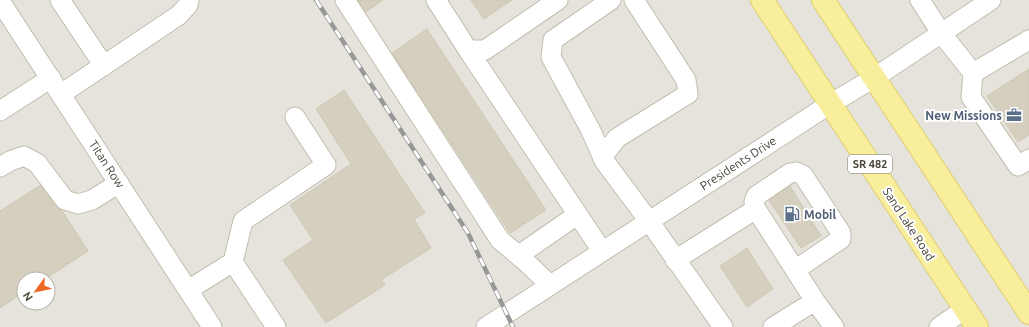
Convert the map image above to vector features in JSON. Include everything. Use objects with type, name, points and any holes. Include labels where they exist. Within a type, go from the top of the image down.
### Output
[{"type":"main road","name":"Sand Lake Road","points":[[762,0],[978,327]]},
{"type":"main road","points":[[823,0],[1029,313]]},
{"type":"street","points":[[60,0],[104,66]]},
{"type":"street","points":[[0,111],[104,66],[179,15],[188,5],[189,0]]},
{"type":"street","points":[[345,0],[500,240],[550,285]]},
{"type":"street","points":[[436,0],[602,251]]},
{"type":"street","points":[[468,50],[485,50],[558,0]]},
{"type":"street","points":[[611,0],[553,40],[551,57],[590,129],[605,162],[649,221],[723,327]]},
{"type":"street","points":[[602,157],[617,138],[688,94],[686,80],[634,0]]},
{"type":"street","points":[[920,0],[942,33],[973,73],[971,97],[1018,166],[1029,159]]},
{"type":"street","name":"Presidents Drive","points":[[486,327],[830,104],[874,78],[991,0]]},
{"type":"street","name":"Titan Row","points":[[0,1],[212,327]]},
{"type":"street","points":[[973,73],[1029,40]]},
{"type":"street","points":[[188,290],[232,262],[243,221],[326,165],[295,117]]},
{"type":"street","points":[[0,167],[10,161],[24,156],[37,163],[65,200],[78,204],[92,200],[119,183]]},
{"type":"street","points":[[795,270],[841,239],[841,233],[803,175],[796,172],[790,173],[756,196],[754,202],[756,209],[795,270],[834,327]]},
{"type":"street","points":[[675,260],[756,209]]},
{"type":"street","points":[[518,255],[577,215]]},
{"type":"street","points":[[232,262],[276,327]]},
{"type":"street","points":[[773,327],[815,301]]},
{"type":"street","points":[[939,327],[966,309]]},
{"type":"shaded area","points":[[0,0],[1029,0],[1029,327],[0,327]]},
{"type":"building","points":[[356,0],[383,0],[364,13]]},
{"type":"building","points":[[471,0],[512,0],[484,19]]},
{"type":"building","points":[[427,29],[546,210],[510,233],[392,53]]},
{"type":"building","name":"New Missions","points":[[1029,69],[1029,135],[1018,142],[987,96]]},
{"type":"building","points":[[344,90],[425,213],[414,219],[431,248],[381,280],[385,285],[326,323],[283,260],[313,240],[290,205],[351,164],[316,109]]},
{"type":"building","points":[[44,183],[88,251],[56,272],[16,271],[16,297],[0,308],[0,211]]},
{"type":"building","points":[[790,186],[821,236],[801,248],[769,200]]},
{"type":"building","points":[[747,248],[773,289],[747,307],[720,266]]},
{"type":"railway","points":[[316,0],[468,233],[513,327]]},
{"type":"place","name":"New Missions","points":[[1014,115]]},
{"type":"place","name":"Mobil","points":[[792,214]]}]
